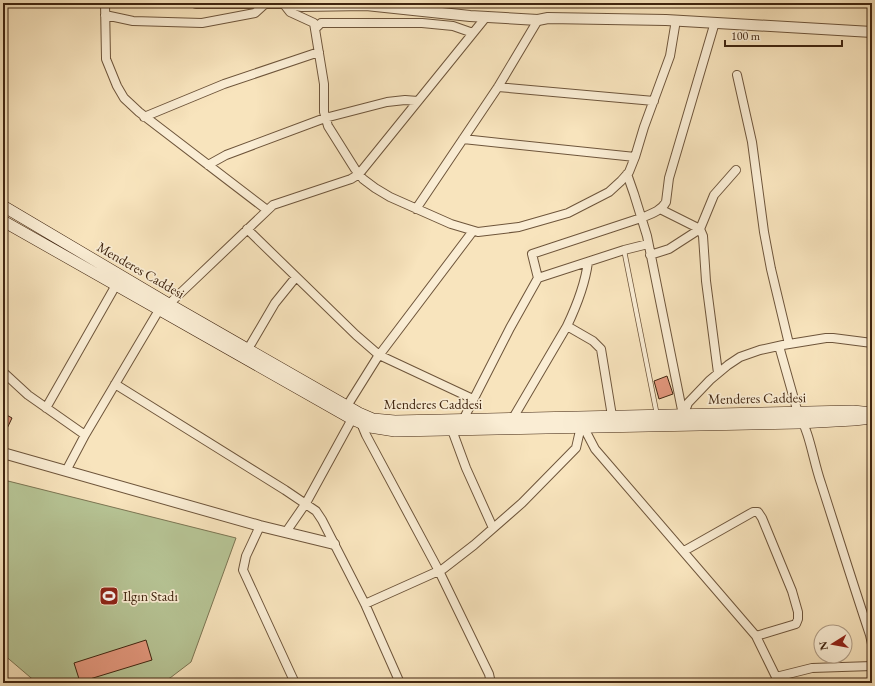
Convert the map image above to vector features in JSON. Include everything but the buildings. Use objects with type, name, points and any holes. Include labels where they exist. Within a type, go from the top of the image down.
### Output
[{"type":"main road","name":"Menderes Caddesi","points":[[3,206],[365,417],[381,420],[463,420],[852,411],[872,413]]},
{"type":"main road","name":"Menderes Caddesi","points":[[3,221],[356,421],[378,429],[395,431],[452,430],[804,422],[872,418]]},
{"type":"street","points":[[105,3],[106,59],[117,86],[124,98],[144,117],[267,210]]},
{"type":"street","points":[[196,3],[282,3],[302,6],[366,5],[486,17],[538,20],[548,18],[676,20],[872,32]]},
{"type":"street","points":[[105,15],[132,21],[202,23],[255,13],[266,3]]},
{"type":"street","points":[[282,3],[290,12],[314,23],[324,84],[325,118],[328,126],[359,174],[375,188],[416,210],[451,224],[478,232],[519,227],[568,213],[609,192],[627,174],[635,156],[670,56],[676,20]]},
{"type":"street","points":[[66,471],[85,434],[159,310],[169,304],[273,205],[333,186],[359,174],[486,17]]},
{"type":"street","points":[[416,210],[498,87],[538,20]]},
{"type":"street","points":[[538,278],[532,254],[641,218],[657,211],[666,202],[669,178],[715,22]]},
{"type":"street","points":[[316,28],[321,23],[422,23],[453,26],[473,33]]},
{"type":"street","points":[[144,117],[224,84],[319,52]]},
{"type":"street","points":[[737,75],[752,142],[764,232],[771,269],[789,344]]},
{"type":"street","points":[[498,87],[654,101]]},
{"type":"street","points":[[208,165],[226,155],[325,118],[387,102],[405,100],[418,101]]},
{"type":"street","points":[[463,139],[635,156]]},
{"type":"street","points":[[650,255],[669,249],[700,229],[714,195],[736,170]]},
{"type":"street","points":[[627,174],[648,244],[683,415]]},
{"type":"street","points":[[660,209],[700,229],[703,236],[706,281],[718,373]]},
{"type":"street","points":[[247,229],[356,335],[379,355],[473,399]]},
{"type":"street","points":[[347,406],[379,355],[473,230]]},
{"type":"street","points":[[463,420],[510,328],[538,278],[624,250],[648,244]]},
{"type":"street","points":[[513,418],[567,326],[578,303],[586,277],[588,262]]},
{"type":"street","points":[[248,350],[275,303],[296,277]]},
{"type":"street","points":[[46,408],[116,285]]},
{"type":"street","points":[[567,326],[592,341],[601,349],[612,416]]},
{"type":"street","points":[[683,415],[688,402],[718,373],[740,357],[760,350],[779,346],[832,338],[872,343]]},
{"type":"street","points":[[779,346],[798,412],[804,422],[813,460],[872,644]]},
{"type":"street","points":[[3,372],[28,395],[85,434]]},
{"type":"street","points":[[115,384],[316,511],[365,604],[400,683]]},
{"type":"street","points":[[286,532],[306,504],[356,421],[366,435],[439,571],[489,674],[491,683]]},
{"type":"street","points":[[365,604],[443,569],[493,528],[522,503],[576,448],[582,426]]},
{"type":"street","points":[[582,426],[596,449],[756,636],[777,680],[812,668],[872,666]]},
{"type":"street","points":[[452,430],[466,468],[493,528]]},
{"type":"street","points":[[3,453],[260,526],[334,544]]},
{"type":"street","points":[[684,551],[753,512],[758,512],[762,518],[792,591],[798,612],[798,619],[796,624],[756,636]]},
{"type":"street","points":[[260,526],[246,556],[244,570],[295,683]]},
{"type":"lane","points":[[624,250],[657,415]]},
{"type":"green space","name":"Ilgın Stadı","points":[[8,481],[236,538],[191,662],[170,678],[156,683],[37,683],[3,654],[3,492]]},
{"type":"place","name":"Ilgın Stadı","points":[[109,596]]}]
